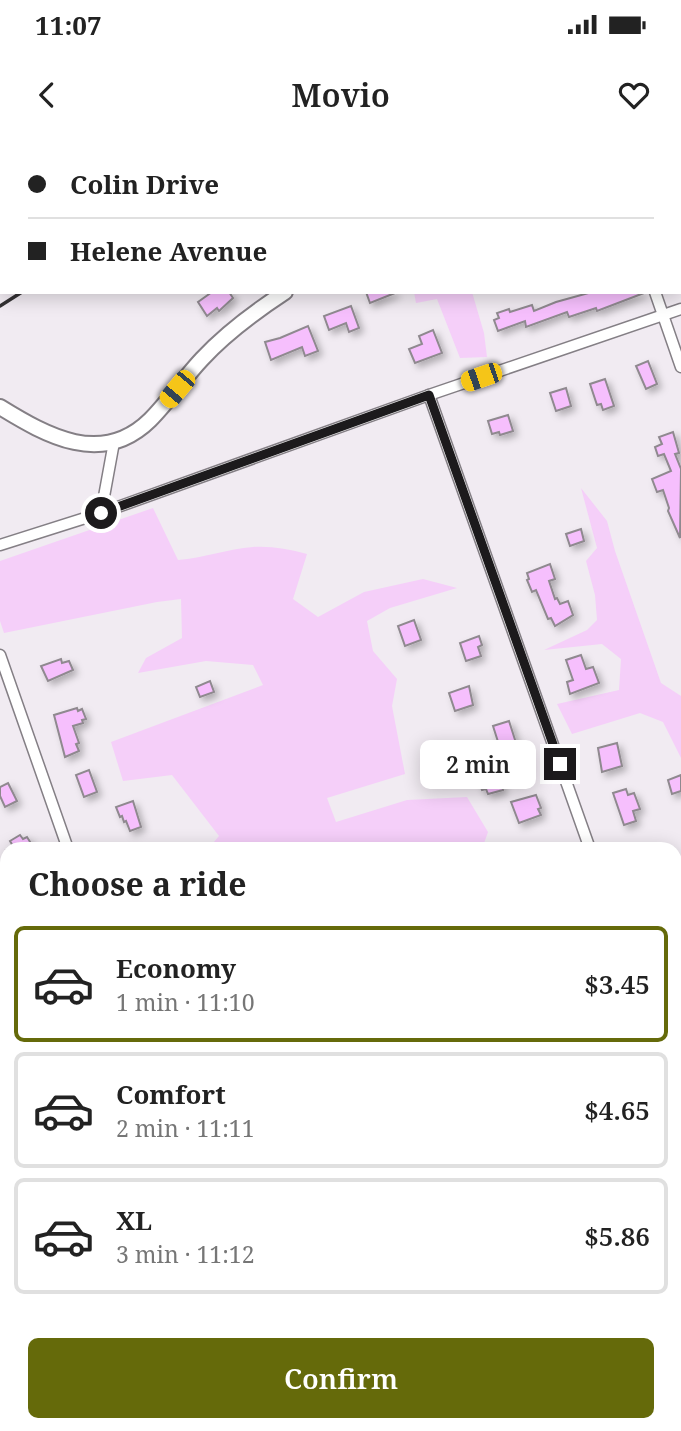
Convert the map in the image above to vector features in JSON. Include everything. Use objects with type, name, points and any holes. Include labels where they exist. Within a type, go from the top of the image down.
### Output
[{"type":"main road","points":[[0,407],[34,427],[62,439],[89,445],[114,442],[143,426],[203,358],[263,306],[282,294]]},
{"type":"street","points":[[656,294],[681,367]]},
{"type":"street","points":[[0,545],[101,513],[429,395],[681,309]]},
{"type":"street","points":[[429,395],[588,842]]},
{"type":"street","points":[[101,513],[114,442]]},
{"type":"street","points":[[0,655],[66,842]]},
{"type":"shaded area","points":[[414,294],[473,294],[484,333],[487,357],[460,358],[437,299],[416,303]]},
{"type":"shaded area","points":[[581,488],[607,521],[661,683],[681,696],[681,758],[663,722],[640,713],[572,734],[557,704],[619,690],[621,659],[602,644],[544,650],[587,630],[597,620],[595,595],[586,561],[597,548]]},
{"type":"shaded area","points":[[153,508],[178,560],[253,547],[280,548],[307,554],[293,599],[318,617],[364,592],[423,579],[457,588],[390,608],[367,621],[373,651],[397,679],[392,706],[405,774],[327,798],[336,822],[407,800],[467,797],[488,832],[484,842],[214,842],[219,836],[172,775],[123,781],[111,742],[263,685],[253,665],[206,661],[138,673],[146,658],[182,638],[181,599],[4,633],[0,621],[0,561]]},
{"type":"building","points":[[209,294],[230,294],[233,298],[219,311],[217,308],[207,316],[198,302]]},
{"type":"building","points":[[367,294],[392,294],[370,303]]},
{"type":"building","points":[[585,294],[641,294],[597,311],[596,308],[569,317],[567,312],[526,327],[525,321],[498,331],[494,320],[499,318],[497,313],[532,305],[534,311]]},
{"type":"building","points":[[351,306],[359,328],[349,332],[346,323],[329,330],[324,316]]},
{"type":"building","points":[[308,326],[318,351],[305,356],[302,347],[271,360],[265,342]]},
{"type":"building","points":[[433,330],[442,353],[415,363],[409,349],[422,344],[419,336]]},
{"type":"building","points":[[648,361],[657,384],[646,389],[636,366]]},
{"type":"building","points":[[605,379],[614,406],[603,410],[601,404],[597,405],[590,384]]},
{"type":"building","points":[[566,388],[571,406],[556,411],[550,393]]},
{"type":"building","points":[[508,415],[513,431],[500,435],[499,432],[492,434],[488,421]]},
{"type":"building","points":[[673,432],[679,453],[675,454],[681,469],[680,538],[668,511],[663,490],[657,492],[652,479],[671,471],[664,454],[658,456],[655,447],[662,444],[659,437]]},
{"type":"building","points":[[581,529],[584,541],[570,546],[566,534]]},
{"type":"building","points":[[550,564],[555,579],[549,581],[555,599],[557,598],[560,604],[568,601],[573,615],[555,626],[551,618],[548,619],[536,590],[532,592],[527,580],[527,573]]},
{"type":"building","points":[[414,620],[421,640],[405,646],[398,626]]},
{"type":"building","points":[[479,636],[481,656],[466,661],[460,643]]},
{"type":"building","points":[[581,655],[586,669],[593,667],[599,683],[570,694],[567,682],[573,680],[566,660]]},
{"type":"building","points":[[61,659],[62,663],[69,661],[73,670],[48,681],[41,666]]},
{"type":"building","points":[[210,681],[214,692],[200,697],[196,687]]},
{"type":"building","points":[[469,686],[473,705],[455,711],[449,693]]},
{"type":"building","points":[[77,708],[78,711],[82,709],[86,719],[73,726],[79,751],[65,757],[54,715]]},
{"type":"building","points":[[509,721],[516,743],[500,748],[493,726]]},
{"type":"building","points":[[617,743],[622,766],[602,772],[598,748]]},
{"type":"building","points":[[503,750],[506,760],[489,765],[487,755]]},
{"type":"building","points":[[89,770],[97,792],[84,797],[76,775]]},
{"type":"building","points":[[498,773],[503,790],[488,794],[486,789],[482,790],[478,779]]},
{"type":"building","points":[[681,775],[681,791],[672,794],[668,780]]},
{"type":"building","points":[[8,783],[17,801],[5,807],[0,796],[0,787]]},
{"type":"building","points":[[626,789],[628,795],[634,793],[640,809],[633,811],[636,821],[624,825],[613,793]]},
{"type":"building","points":[[536,795],[541,815],[519,823],[511,802]]},
{"type":"building","points":[[133,801],[141,827],[130,831],[116,807]]},
{"type":"building","points":[[20,835],[23,839],[27,837],[30,842],[11,842]]},
{"type":"railway","points":[[0,306],[19,294]]},
{"type":"route","points":[[101,513],[429,395],[560,764]]}]
